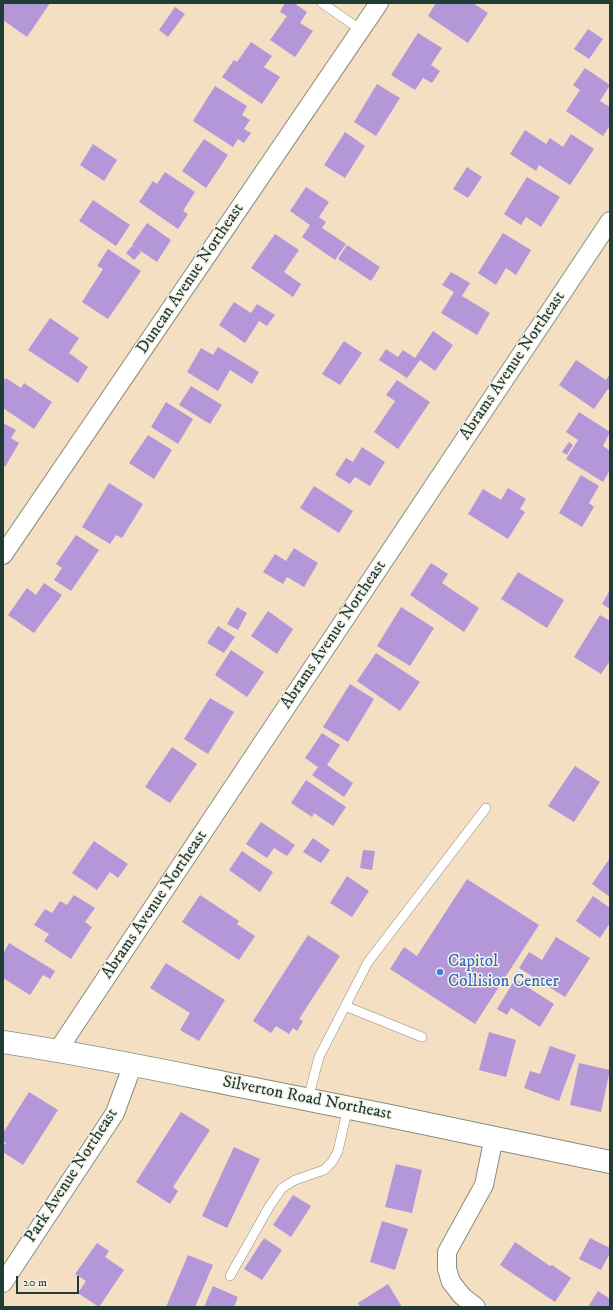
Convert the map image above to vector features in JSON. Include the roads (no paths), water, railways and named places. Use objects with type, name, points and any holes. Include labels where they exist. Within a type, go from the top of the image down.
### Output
[{"type":"main road","name":"Silverton Road Northeast","points":[[3,1042],[58,1050],[133,1064],[610,1162]]},
{"type":"street","name":"Duncan Avenue Northeast","points":[[3,555],[378,3]]},
{"type":"street","name":"Abrams Avenue Northeast","points":[[58,1050],[610,221]]},
{"type":"street","name":"Park Avenue Northeast","points":[[3,1283],[115,1113],[133,1064]]},
{"type":"street","points":[[476,1307],[462,1296],[451,1282],[447,1269],[447,1252],[484,1185],[494,1137]]},
{"type":"lane","points":[[322,3],[361,30]]},
{"type":"lane","points":[[308,1099],[319,1057],[368,962],[486,808]]},
{"type":"lane","points":[[345,1006],[422,1037]]},
{"type":"lane","points":[[230,1276],[269,1207],[282,1188],[295,1180],[324,1170],[332,1162],[338,1151],[348,1107]]},
{"type":"place","name":"Capitol Collision Center","points":[[440,972]]}]
